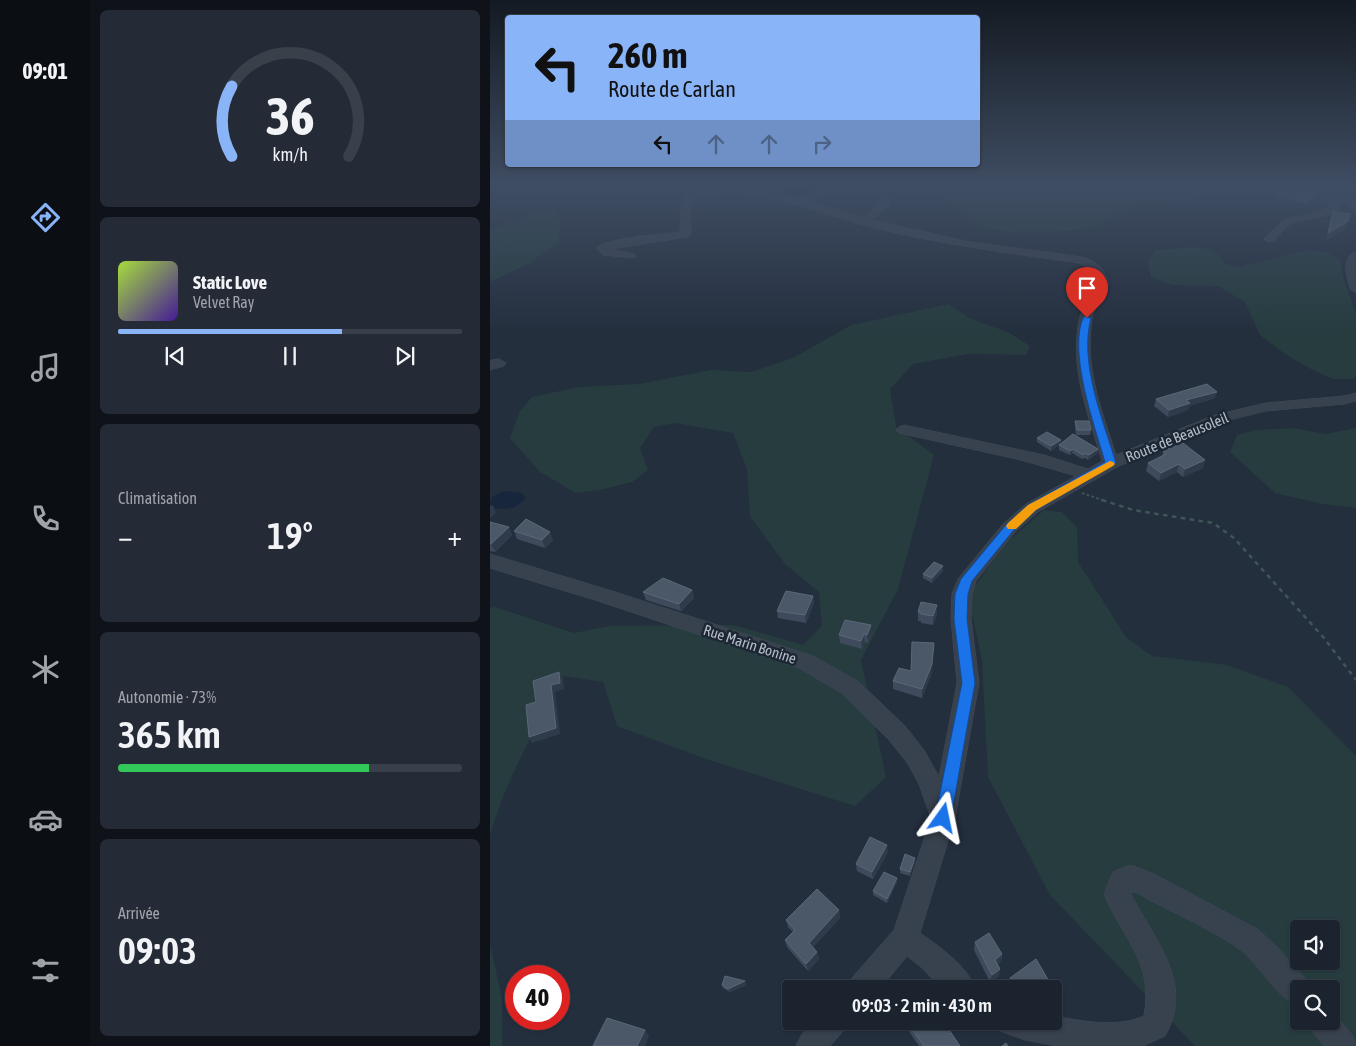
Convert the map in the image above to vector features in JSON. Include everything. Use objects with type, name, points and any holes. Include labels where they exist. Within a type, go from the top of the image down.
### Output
[{"type":"street","points":[[630,256],[607,253],[602,248],[614,244],[684,234]]},
{"type":"street","points":[[919,234],[964,244],[1082,260],[1098,270],[1102,280],[1101,291],[1090,306],[1084,328],[1084,363],[1095,411],[1111,463]]},
{"type":"street","points":[[1270,239],[1275,234]]},
{"type":"street","points":[[1356,255],[1350,270],[1356,289]]},
{"type":"street","name":"Route de Beausoleil","points":[[869,980],[905,938],[943,818],[968,683],[961,619],[962,594],[967,579],[1009,528],[1032,508],[1111,463],[1220,418],[1266,407],[1344,400],[1356,397]]},
{"type":"street","points":[[904,430],[953,443],[986,448],[1066,466],[1089,476]]},
{"type":"street","name":"Rue Marin Bonine","points":[[490,562],[606,596],[806,662],[851,688],[897,733],[916,757],[929,781],[943,818]]},
{"type":"street","points":[[1040,1030],[1095,1043],[1124,1042],[1143,1036],[1156,1025],[1161,1006],[1160,979],[1146,943],[1117,894],[1118,886],[1122,881],[1129,879],[1138,880],[1180,905],[1231,929],[1249,940],[1271,960],[1290,982]]},
{"type":"street","points":[[905,938],[931,957],[953,980]]},
{"type":"street","points":[[811,1046],[825,1030]]},
{"type":"street","points":[[1330,1030],[1343,1046]]},
{"type":"path","points":[[1066,488],[1133,510],[1213,524],[1234,538],[1324,638],[1356,680]]},
{"type":"green space","points":[[490,234],[559,234],[559,243],[528,264],[490,282]]},
{"type":"green space","points":[[1206,249],[1217,253],[1225,264],[1239,267],[1308,250],[1326,252],[1340,260],[1343,277],[1356,313],[1356,376],[1353,379],[1333,379],[1285,354],[1260,335],[1245,302],[1218,286],[1172,285],[1151,277],[1148,262],[1155,250]]},
{"type":"green space","points":[[949,304],[969,318],[1008,332],[1030,346],[1026,355],[968,354],[913,364],[890,389],[896,427],[934,455],[898,589],[861,660],[886,777],[855,806],[709,760],[617,726],[603,682],[564,676],[532,734],[513,774],[490,835],[490,608],[495,607],[574,633],[609,626],[734,625],[803,645],[822,626],[819,592],[785,564],[750,516],[747,469],[733,433],[675,423],[654,427],[640,448],[648,470],[632,482],[600,490],[576,493],[540,472],[510,438],[520,411],[532,397],[579,387],[639,384],[711,370],[751,372],[793,358],[851,325]]},
{"type":"green space","points":[[1293,428],[1326,434],[1356,428],[1356,508],[1322,504],[1275,493],[1230,452],[1237,435],[1256,430]]},
{"type":"green space","points":[[1044,510],[1062,512],[1077,527],[1078,562],[1126,637],[1152,656],[1227,665],[1288,687],[1356,756],[1356,1046],[1195,1046],[1050,895],[988,777],[982,660],[968,596],[1006,543]]},
{"type":"green space","points":[[490,943],[502,1000],[502,1046],[490,1046]]},
{"type":"water","points":[[503,491],[522,493],[526,498],[511,508],[493,508],[490,503],[492,497]]},
{"type":"building","points":[[1207,384],[1217,392],[1186,400],[1190,403],[1169,410],[1156,399]]},
{"type":"building","points":[[1075,421],[1089,421],[1091,430],[1077,430]]},
{"type":"building","points":[[1047,432],[1061,440],[1051,446],[1037,438]]},
{"type":"building","points":[[1073,434],[1098,449],[1089,455],[1085,453],[1083,455],[1073,449],[1070,451],[1059,445]]},
{"type":"building","points":[[1183,443],[1205,460],[1185,469],[1179,464],[1161,473],[1148,463],[1166,454],[1163,451]]},
{"type":"building","points":[[526,519],[550,532],[542,540],[514,531]]},
{"type":"building","points":[[490,522],[509,527],[491,544],[490,544]]},
{"type":"building","points":[[934,562],[943,566],[932,578],[923,574]]},
{"type":"building","points":[[663,578],[692,590],[679,604],[643,592]]},
{"type":"building","points":[[786,591],[813,596],[805,615],[777,611]]},
{"type":"building","points":[[921,602],[937,605],[933,616],[918,612]]},
{"type":"building","points":[[845,620],[871,625],[867,635],[864,634],[861,641],[839,635]]},
{"type":"building","points":[[912,642],[934,643],[932,664],[922,689],[893,681],[899,668],[911,671]]},
{"type":"building","points":[[559,672],[560,683],[551,685],[556,728],[529,737],[526,705],[536,702],[533,681]]},
{"type":"building","points":[[870,837],[887,845],[872,872],[856,864]]},
{"type":"building","points":[[905,854],[915,858],[910,872],[900,869]]},
{"type":"building","points":[[884,872],[897,878],[887,899],[873,891]]},
{"type":"building","points":[[817,889],[839,910],[809,943],[817,952],[806,964],[785,940],[795,930],[786,920]]},
{"type":"building","points":[[989,933],[1002,954],[995,960],[1000,969],[992,975],[975,942]]},
{"type":"building","points":[[1036,959],[1048,980],[1011,980],[1010,978]]},
{"type":"building","points":[[725,976],[745,981],[728,989],[722,985]]},
{"type":"building","points":[[607,1018],[645,1030],[637,1046],[593,1046]]},
{"type":"building","points":[[912,1030],[949,1030],[960,1046],[924,1046]]},
{"type":"slow traffic","points":[[1012,526],[1032,508],[1110,464]]},
{"type":"route","points":[[943,818],[962,724],[968,683],[961,619],[962,594],[967,579],[1009,528],[1032,508],[1111,463],[1095,411],[1084,363],[1084,328],[1087,318]]}]
